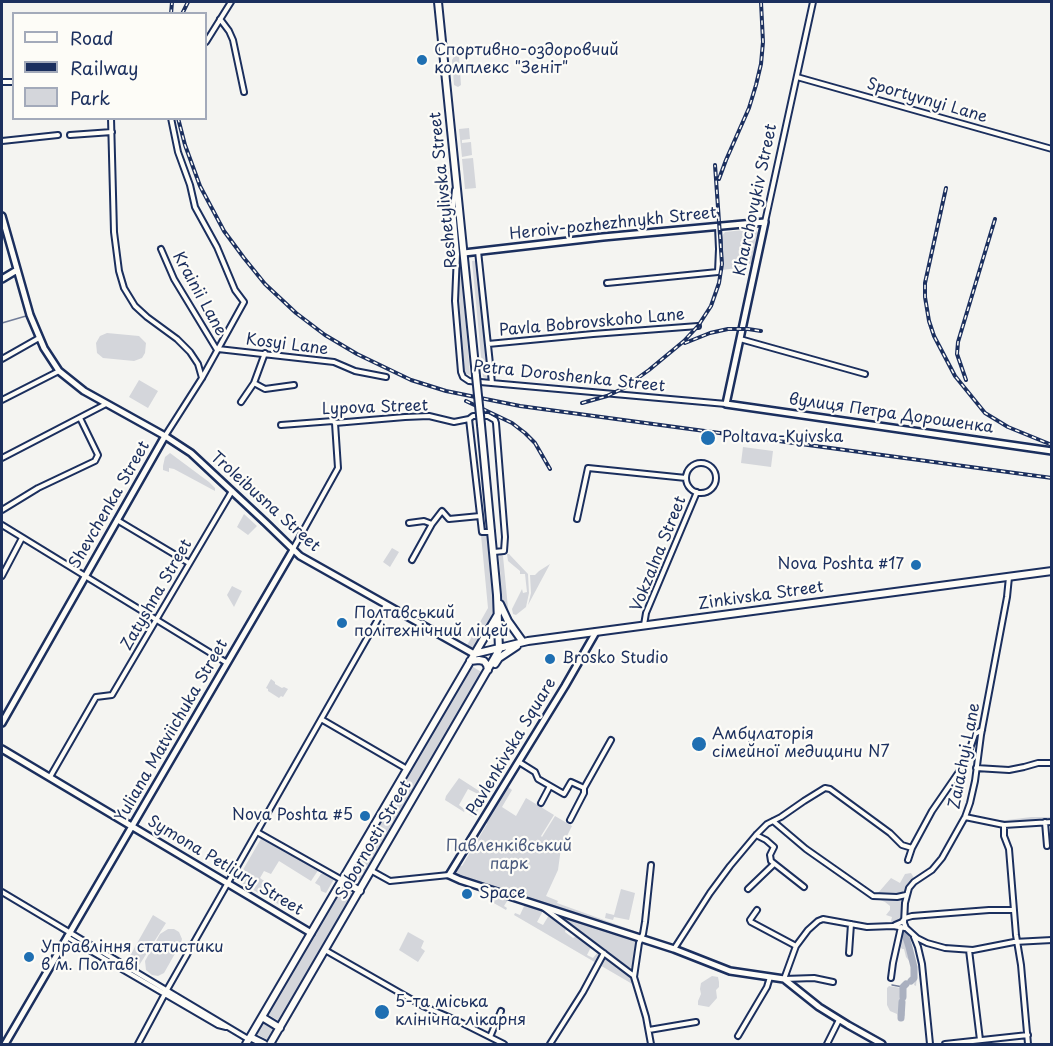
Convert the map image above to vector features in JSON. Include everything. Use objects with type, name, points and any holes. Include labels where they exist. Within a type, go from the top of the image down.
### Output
[{"type":"main road","name":"Reshetylivska Street","points":[[438,2],[456,180],[460,254],[476,376],[492,532]]},
{"type":"main road","points":[[492,532],[499,614],[499,648]]},
{"type":"main road","name":"Zinkivska Street","points":[[474,654],[523,642],[1052,571]]},
{"type":"main road","points":[[470,661],[484,661],[488,670],[500,658],[523,642],[508,621],[497,595]]},
{"type":"main road","points":[[474,654],[499,614]]},
{"type":"main road","points":[[499,630],[508,621]]},
{"type":"main road","name":"Sobornosti Street","points":[[270,1044],[499,648]]},
{"type":"main road","name":"Sobornosti Street","points":[[248,1040],[474,654]]},
{"type":"main road","points":[[342,880],[360,891]]},
{"type":"main road","points":[[262,1017],[280,1028]]},
{"type":"main road","points":[[248,1040],[264,1044]]},
{"type":"street","points":[[207,40],[231,2]]},
{"type":"street","name":"Kharchovykiv Street","points":[[726,404],[813,2]]},
{"type":"street","points":[[220,19],[233,40],[244,93]]},
{"type":"street","name":"Sportyvnyi Lane","points":[[796,77],[1052,149]]},
{"type":"street","points":[[111,120],[114,232],[119,272],[124,288],[135,306],[190,352],[198,364],[202,378]]},
{"type":"street","name":"Shevchenka Street","points":[[2,723],[84,575],[165,436],[202,378],[244,302],[236,290],[218,247],[195,207],[178,152],[171,120]]},
{"type":"street","points":[[70,135],[112,132]]},
{"type":"street","points":[[2,141],[58,135]]},
{"type":"street","points":[[2,216],[30,315],[39,338],[59,371],[2,400]]},
{"type":"street","name":"Heroiv-pozhezhnykh Street","points":[[460,254],[603,237],[765,222]]},
{"type":"street","points":[[607,283],[718,272],[718,226]]},
{"type":"street","name":"Krainii Lane","points":[[161,249],[174,279],[218,350]]},
{"type":"street","points":[[478,251],[492,382]]},
{"type":"street","name":"Petra Doroshenka Street","points":[[460,254],[455,301],[462,376],[469,381],[726,404]]},
{"type":"street","points":[[2,279],[17,270]]},
{"type":"street","name":"Pavla Bobrovskoho Lane","points":[[488,344],[698,326]]},
{"type":"street","points":[[2,359],[39,338]]},
{"type":"street","points":[[740,339],[865,374]]},
{"type":"street","name":"Kosyi Lane","points":[[218,350],[333,362],[356,371],[386,376]]},
{"type":"street","points":[[241,402],[254,383],[265,354]]},
{"type":"street","name":"Troleibusna Street","points":[[59,371],[84,391],[191,453],[300,556],[474,654]]},
{"type":"street","points":[[254,383],[265,389],[294,385]]},
{"type":"street","points":[[2,458],[106,404]]},
{"type":"street","name":"вулиця Петра Дорошенка","points":[[726,404],[1052,451]]},
{"type":"street","name":"Lypova Street","points":[[281,425],[429,416],[454,422],[473,416],[488,416],[495,420],[505,537],[504,552],[494,552]]},
{"type":"street","points":[[2,510],[38,488],[95,461],[98,455],[80,418]]},
{"type":"street","points":[[469,419],[482,532],[492,532]]},
{"type":"street","name":"Yuliana Matviichuka Street","points":[[4,1044],[293,550],[338,468],[335,423]]},
{"type":"street","name":"Vokzalna Street","points":[[706,463],[713,468],[716,482],[705,492],[697,492],[689,487],[686,478],[688,469],[696,464],[706,463]]},
{"type":"street","points":[[577,519],[588,468],[686,478]]},
{"type":"street","name":"Zatyshna Street","points":[[50,777],[94,700],[98,696],[112,695],[232,491]]},
{"type":"street","name":"Vokzalna Street","points":[[644,626],[646,613],[697,492]]},
{"type":"street","points":[[412,560],[442,511],[449,519],[480,516]]},
{"type":"street","points":[[117,520],[189,563]]},
{"type":"street","points":[[409,523],[424,521],[432,524]]},
{"type":"street","points":[[2,525],[227,663]]},
{"type":"street","points":[[2,576],[22,538]]},
{"type":"street","name":"Zaiachyi Lane","points":[[906,894],[914,882],[928,874],[942,858],[965,817],[974,784],[1009,576]]},
{"type":"street","points":[[138,1044],[386,605]]},
{"type":"street","name":"Pavlenkivska Square","points":[[449,875],[596,632]]},
{"type":"street","points":[[321,719],[407,769]]},
{"type":"street","points":[[908,860],[932,811],[965,763],[975,734],[982,730]]},
{"type":"street","points":[[570,820],[584,793],[584,788],[611,740]]},
{"type":"street","name":"Symona Petliury Street","points":[[2,748],[311,933]]},
{"type":"street","points":[[519,762],[535,772],[538,780],[564,795],[572,782],[584,788]]},
{"type":"street","points":[[976,768],[1009,770],[1038,763],[1052,763]]},
{"type":"street","points":[[541,803],[550,786]]},
{"type":"street","points":[[674,949],[717,884],[756,835],[767,824],[820,790],[827,788],[890,832],[902,845],[912,848]]},
{"type":"street","points":[[965,817],[1004,825],[1052,822]]},
{"type":"street","points":[[773,821],[806,849],[876,897],[897,897],[906,894],[904,919],[906,928],[914,936],[927,943],[940,947],[969,950],[1017,942],[1052,940]]},
{"type":"street","points":[[1045,822],[1047,846]]},
{"type":"street","points":[[1004,825],[1004,836],[1009,853],[1028,1044]]},
{"type":"street","points":[[257,832],[342,880]]},
{"type":"street","points":[[756,835],[774,847],[770,857],[774,864],[804,887]]},
{"type":"street","points":[[748,890],[774,864]]},
{"type":"street","points":[[651,865],[645,922],[634,977],[651,1044]]},
{"type":"street","points":[[372,871],[390,881],[449,875],[543,908],[674,949],[730,971],[784,979],[814,978],[833,982]]},
{"type":"street","points":[[2,892],[68,935],[248,1040]]},
{"type":"street","points":[[543,908],[634,977]]},
{"type":"street","points":[[757,910],[751,922],[796,946]]},
{"type":"street","points":[[893,926],[904,919],[922,915],[1014,910]]},
{"type":"street","points":[[784,979],[796,946],[808,930],[823,919],[867,927],[906,928]]},
{"type":"street","points":[[849,953],[851,924]]},
{"type":"street","points":[[891,978],[900,927]]},
{"type":"street","points":[[914,936],[922,964],[930,1044]]},
{"type":"street","points":[[326,950],[423,1006],[504,1044]]},
{"type":"street","points":[[969,950],[980,1040]]},
{"type":"street","points":[[550,1044],[583,992],[604,953]]},
{"type":"street","points":[[738,1036],[767,987],[770,977]]},
{"type":"street","points":[[784,979],[819,1007],[880,1044]]},
{"type":"street","points":[[490,1037],[501,1011]]},
{"type":"street","points":[[826,1044],[839,1020]]},
{"type":"street","points":[[649,1030],[696,1022]]},
{"type":"street","points":[[945,1044],[1028,1035]]},
{"type":"green space","points":[[455,55],[459,56],[461,85],[458,87],[454,85],[452,60]]},
{"type":"green space","points":[[469,128],[470,139],[462,140],[462,143],[471,142],[472,155],[462,157],[459,129]]},
{"type":"green space","points":[[473,158],[476,188],[465,189],[462,159]]},
{"type":"green space","points":[[448,168],[451,203],[446,203],[443,169]]},
{"type":"green space","points":[[447,214],[452,214],[455,250],[451,251]]},
{"type":"green space","points":[[753,229],[758,232],[760,240],[754,265],[722,270],[722,236],[725,232]]},
{"type":"green space","points":[[478,260],[488,379],[483,377],[472,261]]},
{"type":"green space","points":[[461,264],[470,375],[463,373],[456,300]]},
{"type":"green space","points":[[107,333],[139,336],[146,343],[142,358],[134,361],[103,358],[97,353],[96,343],[100,336]]},
{"type":"green space","points":[[139,380],[158,391],[148,408],[129,397]]},
{"type":"green space","points":[[743,447],[773,451],[771,467],[741,463]]},
{"type":"green space","points":[[170,453],[209,482],[215,491],[174,469],[169,468],[169,472],[163,470],[165,457]]},
{"type":"green space","points":[[244,514],[257,526],[248,535],[237,527]]},
{"type":"green space","points":[[481,535],[489,538],[495,609],[476,645],[471,649],[466,647],[488,608]]},
{"type":"green space","points":[[392,548],[399,552],[390,567],[383,562]]},
{"type":"green space","points":[[501,554],[508,608],[506,611],[503,609],[499,557]]},
{"type":"green space","points":[[507,554],[528,574],[529,593],[526,607],[516,615],[513,614],[512,609],[522,589],[523,593],[527,592],[525,574],[520,574],[520,571],[508,561]]},
{"type":"green space","points":[[550,564],[528,605],[531,593],[530,575],[535,575]]},
{"type":"green space","points":[[232,586],[242,591],[234,607],[227,595]]},
{"type":"green space","points":[[470,665],[483,673],[361,884],[347,875]]},
{"type":"green space","points":[[271,679],[275,684],[288,689],[283,697],[279,698],[266,688]]},
{"type":"green space","points":[[459,778],[487,796],[474,817],[469,814],[473,813],[482,796],[468,789],[459,805],[465,810],[464,812],[445,800]]},
{"type":"green space","name":"Павленківський парк","points":[[507,786],[512,790],[502,807],[516,816],[526,798],[554,815],[542,837],[555,816],[572,826],[561,848],[558,870],[546,896],[558,901],[557,903],[640,933],[638,936],[457,876],[456,871],[459,865],[462,866],[487,824],[485,820]]},
{"type":"green space","points":[[1051,817],[1051,820],[1004,823],[995,820],[1007,820]]},
{"type":"green space","points":[[262,837],[319,869],[311,881],[279,861],[271,874],[264,871],[260,878],[267,883],[260,894],[237,880]]},
{"type":"green space","points":[[325,873],[334,879],[326,893],[321,891],[320,886],[315,883],[321,874]]},
{"type":"green space","points":[[911,873],[914,878],[905,893],[896,896],[878,893],[891,878],[900,883],[905,874]]},
{"type":"green space","points":[[267,886],[295,903],[290,911],[263,895]]},
{"type":"green space","points":[[341,887],[355,895],[281,1022],[267,1014]]},
{"type":"green space","points":[[621,889],[635,893],[629,920],[605,918],[606,913],[614,915]]},
{"type":"green space","points":[[488,892],[509,898],[504,906],[506,910],[485,898]]},
{"type":"green space","points":[[905,896],[903,920],[890,925],[892,917],[886,915],[890,906],[876,897]]},
{"type":"green space","points":[[525,904],[543,911],[537,922],[543,925],[549,915],[566,928],[565,932],[573,938],[577,936],[591,947],[587,955],[593,958],[598,952],[632,978],[634,985],[514,915],[515,913],[520,915]]},
{"type":"green space","points":[[558,914],[636,939],[633,966],[626,967]]},
{"type":"green space","points":[[153,915],[166,923],[138,967],[127,961]]},
{"type":"green space","points":[[168,929],[179,932],[181,943],[164,973],[158,976],[152,975],[146,970],[145,961],[160,934]]},
{"type":"green space","points":[[902,930],[907,931],[915,942],[910,941],[917,975],[916,986],[911,963],[904,949],[899,945]]},
{"type":"green space","points":[[408,932],[424,941],[421,948],[425,951],[418,962],[399,950]]},
{"type":"green space","points":[[712,976],[718,977],[717,998],[709,1007],[698,1005],[701,983]]},
{"type":"green space","points":[[889,986],[904,987],[905,993],[900,998],[905,1015],[902,1018],[890,1011],[887,1005]]},
{"type":"green space","points":[[263,1023],[275,1030],[269,1041],[257,1034]]},
{"type":"waterway","points":[[2,323],[26,316]]},
{"type":"waterway","points":[[904,931],[914,967],[914,978],[911,981]]},
{"type":"waterway","points":[[903,997],[903,987],[906,984]]},
{"type":"waterway","points":[[892,985],[903,987]]},
{"type":"waterway","points":[[901,1018],[902,1002]]},
{"type":"railway","points":[[171,12],[172,2]]},
{"type":"railway","points":[[183,12],[188,2]]},
{"type":"railway","points":[[719,179],[749,108],[761,64],[763,42],[761,2]]},
{"type":"railway","points":[[179,120],[200,186],[224,231],[265,284],[296,313],[325,335],[357,354],[411,380],[446,391],[520,406],[1052,478]]},
{"type":"railway","points":[[582,403],[607,396],[624,388],[649,370],[684,341],[698,326],[711,306],[719,283],[722,264],[715,165]]},
{"type":"railway","points":[[946,188],[925,283],[929,321],[934,336],[955,376],[985,413],[1008,427],[1052,445]]},
{"type":"railway","points":[[966,380],[957,354],[958,342],[995,219]]},
{"type":"railway","points":[[685,343],[728,329],[761,331]]},
{"type":"railway","points":[[466,401],[512,423],[525,433],[535,443],[550,469]]},
{"type":"place","name":"Спортивно-оздоровчий комплекс \"Зеніт\"","points":[[422,60]]},
{"type":"place","name":"Poltava-Kyivska","points":[[708,438]]},
{"type":"place","name":"Nova Poshta #17","points":[[916,565]]},
{"type":"place","name":"Полтавський політехнічний ліцей","points":[[342,623]]},
{"type":"place","name":"Brosko Studio","points":[[550,659]]},
{"type":"place","name":"Амбулаторія сімейної медицини N7","points":[[699,744]]},
{"type":"place","name":"Nova Poshta #5","points":[[365,816]]},
{"type":"place","name":"Space","points":[[467,894]]},
{"type":"place","name":"Управління статистики в м. Полтаві","points":[[29,957]]},
{"type":"place","name":"5-та міська клінічна лікарня","points":[[382,1012]]}]
